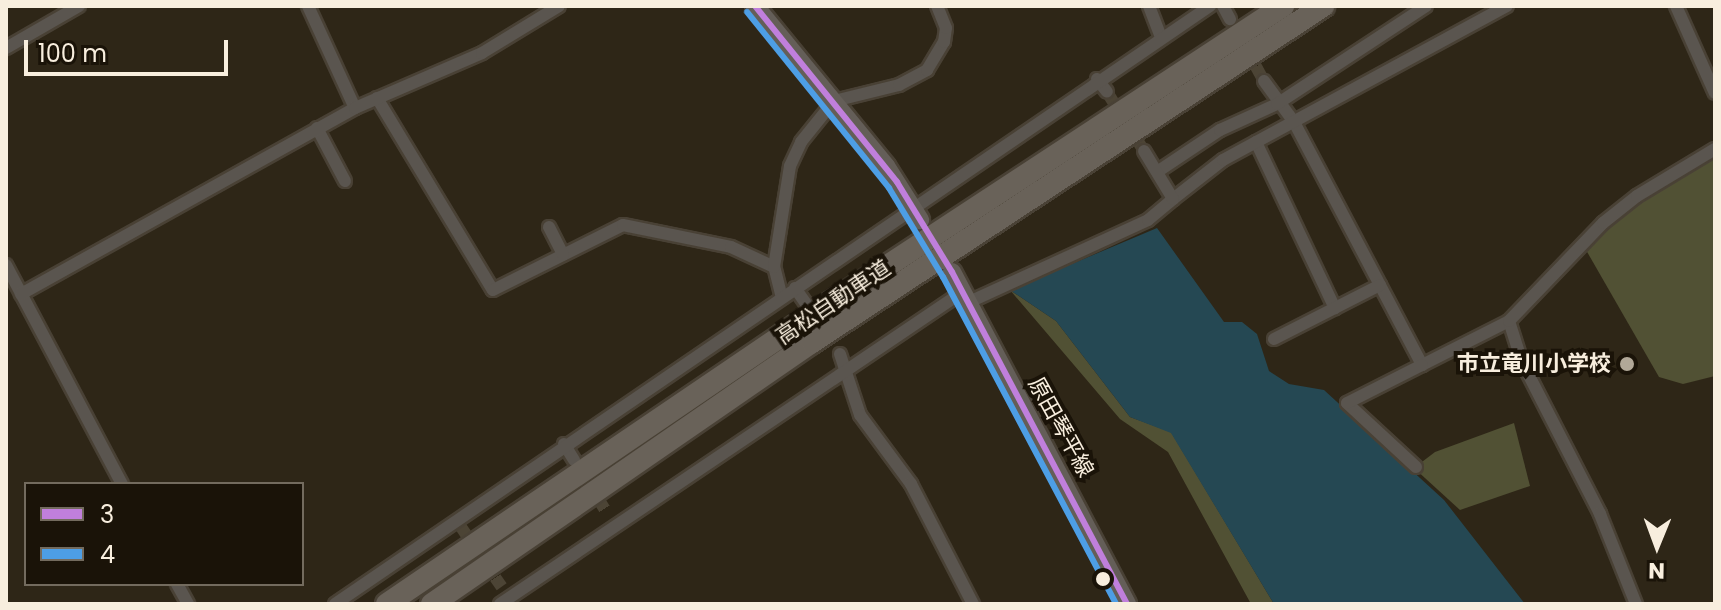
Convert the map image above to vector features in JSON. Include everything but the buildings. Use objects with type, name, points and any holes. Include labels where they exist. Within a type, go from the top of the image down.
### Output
[{"type":"highway","name":"高松自動車道","points":[[387,604],[796,326],[1283,6]]},
{"type":"highway","name":"高松自動車道","points":[[432,604],[812,342],[1323,6]]},
{"type":"main road","points":[[755,6],[834,101],[916,213]]},
{"type":"main road","name":"原田琴平線","points":[[952,272],[1127,604]]},
{"type":"street","points":[[308,6],[355,108]]},
{"type":"street","points":[[21,294],[317,128],[377,98],[482,53],[559,6]]},
{"type":"street","points":[[782,298],[774,267],[790,166],[818,115],[834,101],[899,85],[927,70],[944,42],[946,28],[937,6]]},
{"type":"street","points":[[1149,6],[1161,38]]},
{"type":"street","points":[[335,604],[795,288],[916,213],[1097,79],[1210,6]]},
{"type":"street","points":[[1223,6],[1230,19]]},
{"type":"street","points":[[1157,172],[1220,130],[1277,104],[1426,6]]},
{"type":"street","points":[[504,596],[610,519],[964,298],[1148,220],[1223,160],[1507,6]]},
{"type":"street","points":[[1676,6],[1715,93]]},
{"type":"street","points":[[6,48],[77,7]]},
{"type":"street","points":[[1097,79],[1107,92]]},
{"type":"street","points":[[1264,81],[1277,104],[1294,122],[1422,365]]},
{"type":"street","points":[[377,98],[493,290],[623,225],[731,247],[774,267]]},
{"type":"street","points":[[317,128],[345,181]]},
{"type":"street","points":[[1256,142],[1335,308]]},
{"type":"street","points":[[1416,467],[1347,403],[1509,321],[1614,214],[1715,149]]},
{"type":"street","points":[[1144,151],[1173,199]]},
{"type":"street","points":[[549,227],[563,255]]},
{"type":"street","points":[[6,265],[121,482]]},
{"type":"street","points":[[1274,339],[1380,285]]},
{"type":"street","points":[[795,288],[806,304]]},
{"type":"street","points":[[1509,321],[1522,362],[1600,514],[1636,604]]},
{"type":"street","points":[[840,354],[848,369],[860,415],[911,484],[973,604]]},
{"type":"street","points":[[564,444],[574,460]]},
{"type":"street","points":[[411,550],[422,567]]},
{"type":"street","points":[[178,586],[188,604]]},
{"type":"green space","points":[[1715,157],[1715,376],[1683,384],[1659,377],[1586,250],[1631,208]]},
{"type":"green space","points":[[1010,290],[1056,321],[1130,417],[1171,432],[1274,604],[1251,604],[1168,452],[1120,419]]},
{"type":"green space","points":[[1514,423],[1530,486],[1460,510],[1414,468],[1435,452]]},
{"type":"water","points":[[1157,228],[1224,322],[1242,322],[1257,334],[1269,371],[1289,384],[1324,390],[1444,500],[1525,604],[1274,604],[1171,433],[1130,417],[1056,321],[1010,290]]},
{"type":"tunnel","points":[[1230,19],[1264,81]]},
{"type":"tunnel","points":[[1107,92],[1144,151]]},
{"type":"tunnel","points":[[579,468],[607,513]]},
{"type":"tunnel","points":[[461,527],[475,548]]},
{"type":"tunnel","points":[[485,563],[502,587]]},
{"type":"transit line","name":"3","points":[[755,6],[897,182],[952,272],[1127,604]]},
{"type":"transit line","name":"4","points":[[747,12],[889,188],[943,277],[1116,604]]},
{"type":"place","name":"市立竜川小学校","points":[[1627,364]]}]
